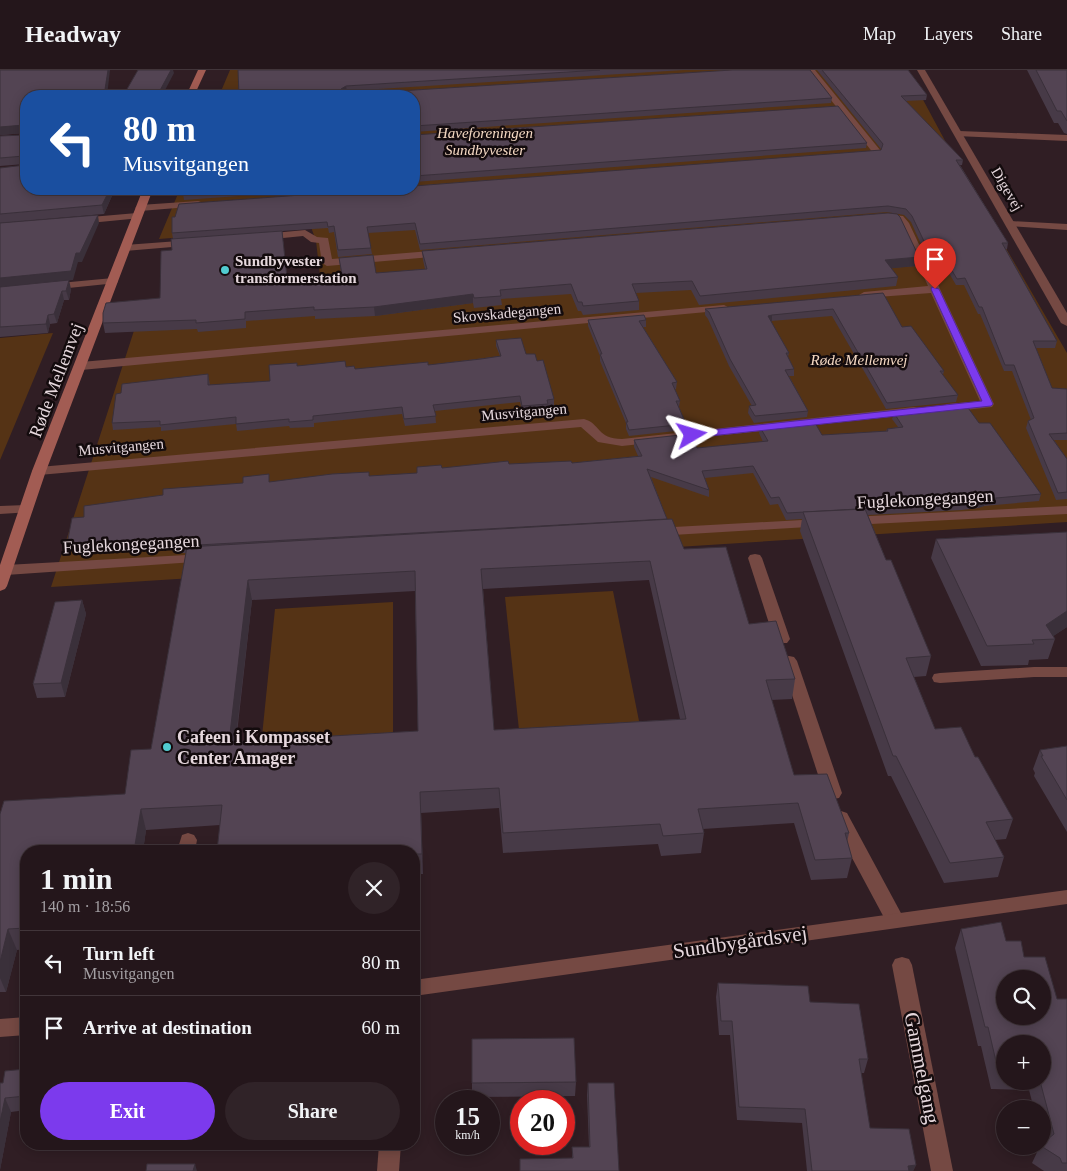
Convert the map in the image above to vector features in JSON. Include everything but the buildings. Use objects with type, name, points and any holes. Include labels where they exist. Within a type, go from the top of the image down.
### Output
[{"type":"street","points":[[193,90],[202,70]]},
{"type":"street","points":[[811,70],[836,107],[872,152]]},
{"type":"street","name":"Digevej","points":[[921,70],[1067,323]]},
{"type":"street","points":[[959,134],[1067,138]]},
{"type":"street","name":"Røde Mellemvej","points":[[0,586],[39,471],[146,195]]},
{"type":"street","points":[[69,222],[208,203]]},
{"type":"street","name":"Musvitgangen","points":[[39,471],[584,424],[596,438],[611,443],[640,441],[988,404],[904,222],[899,218],[868,218]]},
{"type":"street","points":[[1011,224],[1067,227]]},
{"type":"street","points":[[248,238],[305,233],[315,240],[324,240],[327,263],[452,253]]},
{"type":"street","points":[[125,248],[201,242]]},
{"type":"street","points":[[38,288],[113,281]]},
{"type":"street","points":[[850,296],[935,289]]},
{"type":"street","name":"Skovskadegangen","points":[[81,366],[737,306]]},
{"type":"street","points":[[0,510],[26,509]]},
{"type":"street","name":"Fuglekongegangen","points":[[646,533],[1067,510]]},
{"type":"street","name":"Fuglekongegangen","points":[[6,570],[214,558]]},
{"type":"street","points":[[755,558],[845,828],[895,920]]},
{"type":"street","points":[[940,678],[1034,672],[1067,672]]},
{"type":"street","name":"Sundbygårdsvej","points":[[420,987],[1067,897]]},
{"type":"street","name":"Gammelgang","points":[[902,965],[942,1171]]},
{"type":"street","points":[[0,1028],[20,1026]]},
{"type":"street","points":[[388,1171],[390,1150]]},
{"type":"green space","name":"Røde Mellemvej","points":[[230,70],[907,70],[964,176],[1067,353],[1067,522],[51,587],[141,309],[322,293],[316,241],[311,227],[159,239],[177,195],[420,195],[420,90],[222,90]]},
{"type":"green space","points":[[53,333],[0,460],[0,338]]},
{"type":"green space","points":[[613,591],[643,741],[521,749],[505,597]]},
{"type":"green space","points":[[393,602],[393,737],[261,746],[275,609]]},
{"type":"place","name":"Sundbyvester transformerstation","points":[[225,270]]},
{"type":"place","name":"Cafeen i Kompasset Center Amager","points":[[167,747]]},
{"type":"route","points":[[692,435],[988,404],[935,289]]},
{"type":"park label","name":"Haveforeningen Sundbyvester","points":[[485,142]]}]
